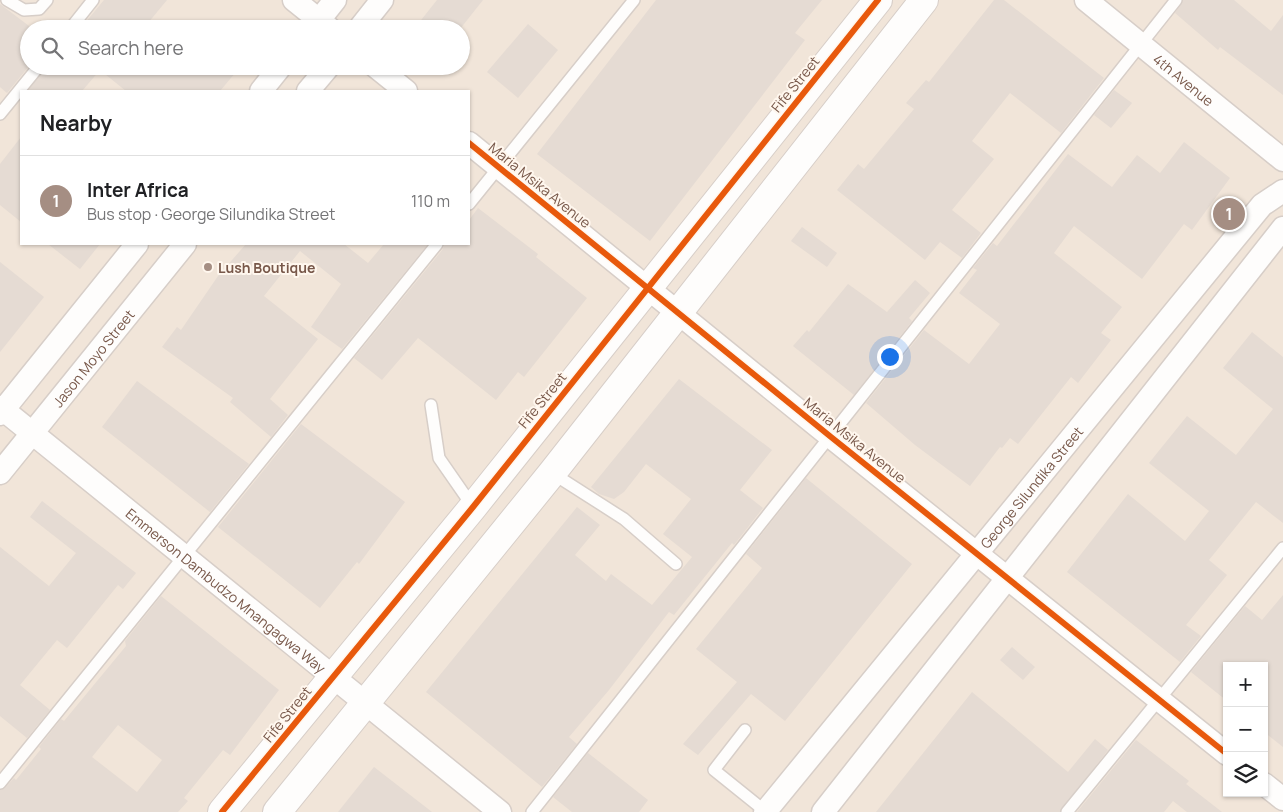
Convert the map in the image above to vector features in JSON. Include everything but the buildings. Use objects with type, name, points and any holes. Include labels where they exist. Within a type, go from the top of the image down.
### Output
[{"type":"street","points":[[294,0],[314,20]]},
{"type":"street","points":[[323,20],[335,0]]},
{"type":"street","points":[[366,20],[382,0]]},
{"type":"street","name":"Fife Street","points":[[222,812],[473,506],[878,0]]},
{"type":"street","points":[[277,812],[552,473],[924,0]]},
{"type":"street","name":"4th Avenue","points":[[1086,0],[1283,160]]},
{"type":"street","points":[[262,90],[274,75]]},
{"type":"street","points":[[309,90],[321,75]]},
{"type":"street","points":[[386,75],[405,90]]},
{"type":"street","name":"Maria Msika Avenue","points":[[470,144],[831,437],[1225,752]]},
{"type":"street","name":"George Silundika Street","points":[[765,812],[1262,205],[1283,190]]},
{"type":"street","points":[[823,812],[1283,228]]},
{"type":"street","points":[[1,410],[136,245]]},
{"type":"street","name":"Jason Moyo Street","points":[[0,472],[184,245]]},
{"type":"street","name":"Emmerson Dambudzo Mnangagwa Way","points":[[1,410],[32,433],[500,812]]},
{"type":"street","points":[[1268,787],[1283,799]]},
{"type":"lane","points":[[7,0],[24,10],[40,9],[47,0]]},
{"type":"lane","points":[[77,20],[93,0]]},
{"type":"lane","points":[[470,203],[634,0]]},
{"type":"lane","points":[[532,812],[1176,0]]},
{"type":"lane","points":[[0,114],[32,75]]},
{"type":"lane","points":[[0,783],[435,245]]},
{"type":"lane","points":[[430,405],[439,458],[473,506]]},
{"type":"lane","points":[[552,473],[624,519],[676,564]]},
{"type":"lane","points":[[1066,812],[1283,548]]},
{"type":"lane","points":[[745,730],[714,770],[765,812]]},
{"type":"shaded area","points":[[0,0],[1283,0],[1283,812],[0,812]]},
{"type":"cycle path","points":[[222,812],[473,507],[878,0]]},
{"type":"cycle path","points":[[470,144],[831,437],[1225,752]]},
{"type":"place","name":"Inter Africa","points":[[1229,214]]},
{"type":"place","name":"Lush Boutique","points":[[208,267]]}]
